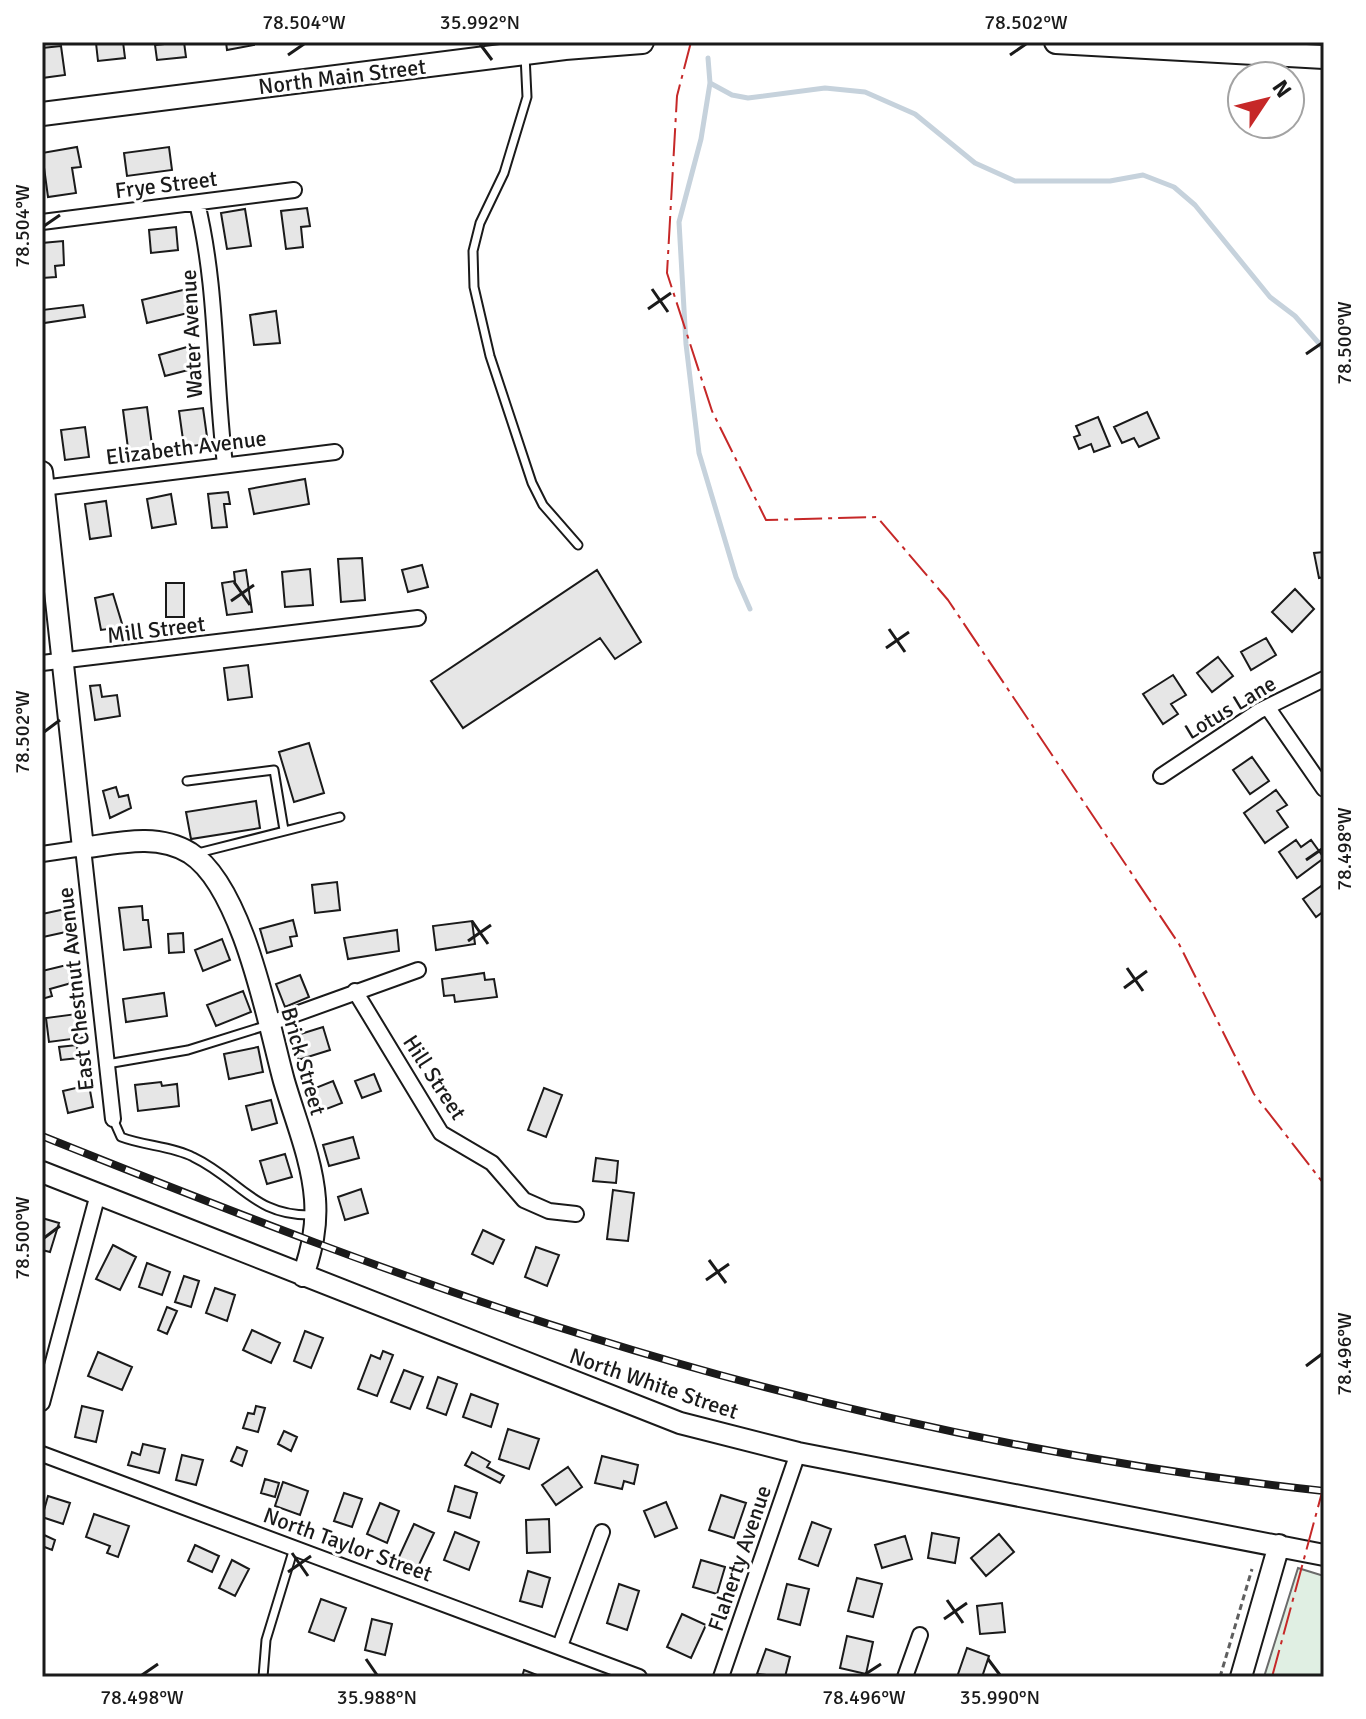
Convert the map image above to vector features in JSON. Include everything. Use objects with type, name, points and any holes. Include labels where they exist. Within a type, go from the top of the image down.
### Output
[{"type":"main road","name":"North Main Street","points":[[42,114],[518,50],[642,42]]},
{"type":"main road","points":[[1056,42],[1324,57]]},
{"type":"main road","name":"East Chestnut Avenue","points":[[43,482],[52,662],[83,848]]},
{"type":"main road","points":[[83,848],[142,840],[167,843],[200,861]]},
{"type":"main road","name":"Brick Street","points":[[200,861],[237,921],[307,1159],[316,1215],[315,1241],[303,1276]]},
{"type":"main road","name":"North White Street","points":[[42,1172],[680,1423],[798,1453],[1324,1555]]},
{"type":"main road","points":[[1241,1677],[1279,1545]]},
{"type":"street","name":"Frye Street","points":[[42,222],[294,190]]},
{"type":"street","name":"Water Avenue","points":[[197,203],[208,247],[218,408],[225,464]]},
{"type":"street","name":"Elizabeth Avenue","points":[[43,482],[335,452]]},
{"type":"street","name":"Mill Street","points":[[52,662],[418,618]]},
{"type":"street","name":"Lotus Lane","points":[[1161,776],[1231,728],[1324,679]]},
{"type":"street","points":[[1268,708],[1324,789]]},
{"type":"street","points":[[42,854],[83,848]]},
{"type":"street","name":"East Chestnut Avenue","points":[[83,848],[113,1119]]},
{"type":"street","points":[[268,1024],[418,970]]},
{"type":"street","name":"Hill Street","points":[[355,991],[441,1133],[492,1163],[524,1200],[549,1211],[576,1214]]},
{"type":"street","points":[[42,1403],[47,1372],[98,1194]]},
{"type":"street","name":"Flaherty Avenue","points":[[721,1677],[798,1453]]},
{"type":"street","name":"North Taylor Street","points":[[42,1454],[639,1677]]},
{"type":"street","points":[[560,1646],[602,1532]]},
{"type":"street","points":[[905,1677],[920,1635]]},
{"type":"lane","points":[[518,50],[527,97],[504,173],[480,223],[473,251],[474,287],[490,356],[532,483],[543,505],[578,545]]},
{"type":"lane","points":[[187,781],[274,770],[284,830]]},
{"type":"lane","points":[[200,861],[284,830],[340,817]]},
{"type":"lane","points":[[107,1064],[188,1050],[268,1024]]},
{"type":"lane","points":[[113,1119],[121,1137],[144,1146],[193,1157],[279,1215],[316,1215]]},
{"type":"lane","points":[[263,1677],[266,1640],[294,1548]]},
{"type":"path","points":[[1220,1677],[1252,1569]]},
{"type":"green space","points":[[1298,1568],[1324,1576],[1324,1677],[1264,1677]]},
{"type":"building","points":[[123,42],[125,58],[98,61],[96,43]]},
{"type":"building","points":[[184,42],[186,57],[157,60],[155,45]]},
{"type":"building","points":[[226,42],[254,42],[254,45],[227,50]]},
{"type":"building","points":[[61,46],[65,75],[42,78],[42,48]]},
{"type":"building","points":[[77,147],[81,167],[72,168],[76,193],[48,197],[42,153]]},
{"type":"building","points":[[169,147],[172,170],[127,176],[124,153]]},
{"type":"building","points":[[307,208],[310,226],[301,227],[303,247],[286,249],[281,211]]},
{"type":"building","points":[[245,209],[251,246],[227,249],[221,213]]},
{"type":"building","points":[[176,227],[178,250],[151,253],[149,230]]},
{"type":"building","points":[[63,241],[64,265],[55,266],[56,277],[42,278],[42,243]]},
{"type":"building","points":[[187,289],[192,312],[147,323],[142,300]]},
{"type":"building","points":[[83,305],[85,317],[44,323],[42,310]]},
{"type":"building","points":[[276,311],[280,343],[254,345],[250,315]]},
{"type":"building","points":[[194,345],[200,367],[165,376],[159,355]]},
{"type":"building","points":[[147,407],[153,453],[129,456],[123,410]]},
{"type":"building","points":[[203,408],[208,444],[184,447],[179,411]]},
{"type":"building","points":[[1147,412],[1159,438],[1139,447],[1134,438],[1122,443],[1114,427]]},
{"type":"building","points":[[1098,417],[1110,446],[1094,452],[1091,444],[1079,449],[1074,437],[1080,435],[1076,426]]},
{"type":"building","points":[[85,427],[89,457],[65,460],[61,430]]},
{"type":"building","points":[[305,479],[309,504],[254,514],[249,489]]},
{"type":"building","points":[[228,492],[230,504],[224,504],[227,527],[212,528],[208,494]]},
{"type":"building","points":[[171,494],[176,524],[152,528],[147,499]]},
{"type":"building","points":[[106,501],[111,536],[90,539],[85,504]]},
{"type":"building","points":[[1324,552],[1324,577],[1319,578],[1314,553]]},
{"type":"building","points":[[362,558],[365,600],[341,602],[338,559]]},
{"type":"building","points":[[422,565],[428,587],[408,592],[402,570]]},
{"type":"building","points":[[310,569],[313,605],[285,607],[282,572]]},
{"type":"building","points":[[246,570],[252,612],[227,615],[222,583],[235,581],[234,572]]},
{"type":"building","points":[[597,570],[641,642],[615,659],[600,638],[463,728],[431,681]]},
{"type":"building","points":[[166,583],[184,583],[184,617],[166,617]]},
{"type":"building","points":[[1295,589],[1314,609],[1292,632],[1272,612]]},
{"type":"building","points":[[113,594],[123,627],[101,630],[95,598]]},
{"type":"building","points":[[1266,638],[1276,655],[1251,670],[1241,652]]},
{"type":"building","points":[[1218,657],[1233,676],[1212,692],[1197,673]]},
{"type":"building","points":[[248,665],[252,697],[228,700],[224,668]]},
{"type":"building","points":[[1173,675],[1186,695],[1171,704],[1178,714],[1163,724],[1143,694]]},
{"type":"building","points":[[100,685],[102,697],[117,695],[120,716],[95,720],[90,686]]},
{"type":"building","points":[[309,743],[324,793],[294,802],[279,752]]},
{"type":"building","points":[[1252,757],[1269,781],[1250,794],[1233,770]]},
{"type":"building","points":[[116,787],[119,797],[128,795],[131,808],[110,818],[103,791]]},
{"type":"building","points":[[1276,790],[1287,805],[1277,811],[1288,827],[1265,843],[1244,813]]},
{"type":"building","points":[[256,801],[260,828],[191,839],[186,812]]},
{"type":"building","points":[[1296,840],[1301,847],[1311,840],[1324,858],[1297,878],[1279,852]]},
{"type":"building","points":[[337,882],[340,910],[315,913],[312,885]]},
{"type":"building","points":[[1324,884],[1324,911],[1316,917],[1303,899]]},
{"type":"building","points":[[142,906],[143,920],[148,920],[151,947],[124,950],[119,908]]},
{"type":"building","points":[[70,908],[75,930],[43,937],[42,914]]},
{"type":"building","points":[[293,920],[297,936],[290,937],[292,946],[267,953],[260,929]]},
{"type":"building","points":[[472,921],[475,944],[436,950],[433,926]]},
{"type":"building","points":[[397,930],[399,951],[348,959],[344,938]]},
{"type":"building","points":[[183,933],[184,952],[169,953],[168,934]]},
{"type":"building","points":[[222,939],[230,960],[203,971],[195,950]]},
{"type":"building","points":[[71,964],[75,982],[50,989],[52,996],[42,999],[42,971]]},
{"type":"building","points":[[484,973],[485,980],[494,979],[497,997],[455,1002],[454,995],[444,996],[442,979]]},
{"type":"building","points":[[300,975],[309,997],[285,1007],[276,984]]},
{"type":"building","points":[[243,991],[251,1012],[216,1026],[207,1005]]},
{"type":"building","points":[[164,993],[167,1016],[126,1022],[123,999]]},
{"type":"building","points":[[84,1013],[87,1037],[49,1042],[46,1018]]},
{"type":"building","points":[[323,1027],[330,1050],[298,1060],[291,1037]]},
{"type":"building","points":[[77,1045],[78,1058],[61,1060],[59,1047]]},
{"type":"building","points":[[258,1047],[263,1072],[229,1079],[224,1054]]},
{"type":"building","points":[[374,1074],[381,1091],[362,1098],[355,1081]]},
{"type":"building","points":[[333,1081],[342,1103],[316,1113],[308,1091]]},
{"type":"building","points":[[161,1082],[162,1086],[177,1084],[179,1106],[138,1111],[135,1085]]},
{"type":"building","points":[[89,1085],[93,1107],[68,1113],[63,1091]]},
{"type":"building","points":[[544,1088],[562,1095],[546,1137],[528,1130]]},
{"type":"building","points":[[271,1100],[277,1123],[252,1130],[246,1106]]},
{"type":"building","points":[[353,1137],[359,1158],[329,1166],[323,1145]]},
{"type":"building","points":[[285,1154],[292,1177],[267,1184],[260,1161]]},
{"type":"building","points":[[596,1158],[618,1161],[616,1183],[593,1181]]},
{"type":"building","points":[[361,1189],[368,1213],[345,1220],[338,1197]]},
{"type":"building","points":[[613,1190],[634,1193],[628,1241],[607,1239]]},
{"type":"building","points":[[42,1218],[59,1223],[50,1252],[42,1250]]},
{"type":"building","points":[[483,1230],[504,1240],[493,1264],[472,1254]]},
{"type":"building","points":[[113,1245],[136,1257],[120,1290],[96,1279]]},
{"type":"building","points":[[536,1247],[559,1255],[547,1286],[525,1277]]},
{"type":"building","points":[[147,1263],[170,1272],[162,1295],[139,1287]]},
{"type":"building","points":[[184,1276],[199,1281],[191,1307],[175,1302]]},
{"type":"building","points":[[215,1288],[235,1295],[227,1321],[206,1313]]},
{"type":"building","points":[[167,1307],[177,1311],[167,1334],[158,1330]]},
{"type":"building","points":[[252,1330],[280,1343],[271,1363],[243,1350]]},
{"type":"building","points":[[305,1331],[323,1338],[311,1368],[294,1361]]},
{"type":"building","points":[[383,1351],[393,1355],[377,1396],[358,1389],[371,1355],[380,1359]]},
{"type":"building","points":[[98,1352],[132,1367],[122,1390],[88,1376]]},
{"type":"building","points":[[404,1370],[423,1377],[410,1409],[391,1402]]},
{"type":"building","points":[[438,1377],[457,1384],[446,1415],[427,1408]]},
{"type":"building","points":[[471,1394],[498,1404],[491,1427],[463,1417]]},
{"type":"building","points":[[82,1406],[103,1411],[96,1442],[75,1437]]},
{"type":"building","points":[[256,1406],[265,1408],[258,1432],[243,1428],[248,1413],[254,1414]]},
{"type":"building","points":[[508,1429],[539,1439],[529,1469],[499,1459]]},
{"type":"building","points":[[284,1431],[297,1437],[291,1451],[278,1444]]},
{"type":"building","points":[[143,1444],[165,1449],[159,1473],[128,1465],[132,1452],[140,1455]]},
{"type":"building","points":[[237,1447],[247,1451],[242,1466],[231,1461]]},
{"type":"building","points":[[472,1452],[490,1462],[487,1467],[504,1476],[500,1483],[465,1465]]},
{"type":"building","points":[[182,1455],[203,1460],[196,1485],[176,1480]]},
{"type":"building","points":[[602,1456],[638,1465],[634,1484],[624,1481],[622,1489],[595,1483]]},
{"type":"building","points":[[568,1467],[582,1487],[556,1505],[542,1485]]},
{"type":"building","points":[[265,1479],[279,1483],[275,1497],[261,1493]]},
{"type":"building","points":[[283,1482],[308,1491],[300,1515],[275,1506]]},
{"type":"building","points":[[455,1486],[477,1493],[470,1518],[448,1511]]},
{"type":"building","points":[[344,1493],[362,1499],[352,1527],[334,1521]]},
{"type":"building","points":[[721,1495],[746,1503],[734,1538],[709,1530]]},
{"type":"building","points":[[48,1496],[70,1503],[63,1524],[42,1517]]},
{"type":"building","points":[[666,1502],[677,1528],[655,1537],[644,1511]]},
{"type":"building","points":[[380,1503],[399,1511],[387,1543],[367,1534]]},
{"type":"building","points":[[94,1514],[129,1526],[118,1557],[107,1553],[110,1546],[86,1537]]},
{"type":"building","points":[[549,1519],[550,1552],[527,1553],[526,1520]]},
{"type":"building","points":[[812,1522],[831,1529],[818,1566],[799,1559]]},
{"type":"building","points":[[414,1524],[434,1533],[417,1569],[398,1559]]},
{"type":"building","points":[[455,1532],[479,1542],[469,1570],[444,1560]]},
{"type":"building","points":[[932,1533],[959,1538],[955,1563],[928,1558]]},
{"type":"building","points":[[42,1534],[55,1540],[52,1550],[42,1546]]},
{"type":"building","points":[[999,1534],[1014,1552],[986,1576],[971,1558]]},
{"type":"building","points":[[905,1536],[912,1559],[882,1568],[875,1545]]},
{"type":"building","points":[[195,1545],[219,1556],[212,1572],[188,1561]]},
{"type":"building","points":[[232,1560],[249,1569],[235,1596],[219,1588]]},
{"type":"building","points":[[701,1560],[725,1567],[717,1594],[693,1587]]},
{"type":"building","points":[[528,1571],[550,1578],[542,1607],[520,1601]]},
{"type":"building","points":[[857,1578],[882,1584],[873,1617],[848,1611]]},
{"type":"building","points":[[619,1584],[639,1591],[627,1630],[607,1623]]},
{"type":"building","points":[[787,1584],[809,1589],[800,1625],[778,1619]]},
{"type":"building","points":[[321,1599],[346,1608],[334,1641],[309,1632]]},
{"type":"building","points":[[1002,1603],[1005,1632],[980,1634],[977,1606]]},
{"type":"building","points":[[682,1614],[706,1625],[691,1658],[667,1647]]},
{"type":"building","points":[[372,1619],[392,1624],[385,1655],[365,1650]]},
{"type":"building","points":[[847,1636],[873,1642],[866,1674],[840,1668]]},
{"type":"building","points":[[967,1648],[989,1656],[982,1677],[957,1677]]},
{"type":"building","points":[[766,1649],[790,1657],[785,1677],[757,1674]]},
{"type":"building","points":[[524,1670],[542,1677],[522,1677]]},
{"type":"waterway","points":[[708,58],[710,83],[701,139],[679,222],[686,344],[699,453],[736,577],[750,609]]},
{"type":"waterway","points":[[710,83],[732,95],[748,98],[825,88],[865,92],[915,114],[975,163],[1015,181],[1110,181],[1143,175],[1174,187],[1195,205],[1270,297],[1295,316],[1324,349]]},
{"type":"railway","points":[[42,1136],[383,1267],[521,1315],[680,1364],[953,1432],[1138,1466],[1324,1491]]},
{"type":"power","points":[[691,42],[677,96],[667,273],[712,411],[766,520],[877,517],[948,600],[1179,944],[1254,1094],[1324,1184]]},
{"type":"power","points":[[1272,1677],[1324,1485]]}]
